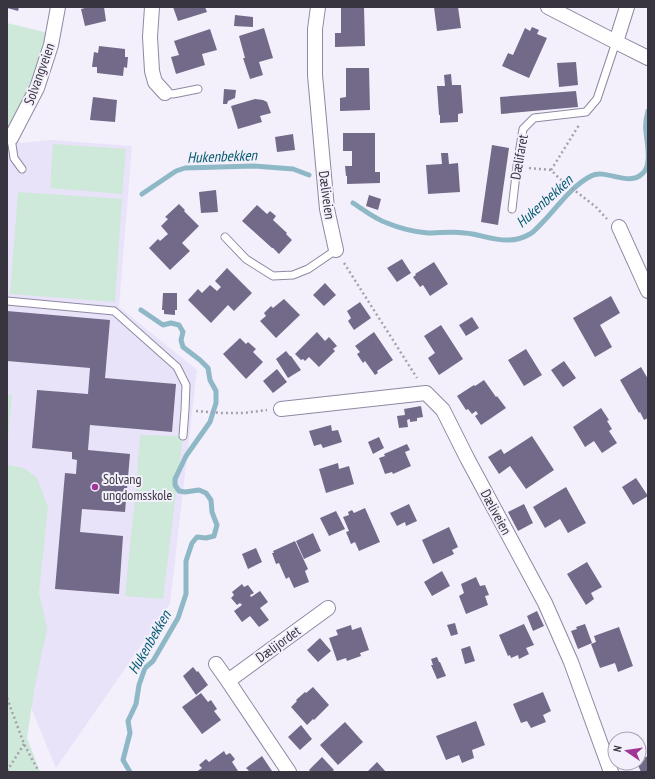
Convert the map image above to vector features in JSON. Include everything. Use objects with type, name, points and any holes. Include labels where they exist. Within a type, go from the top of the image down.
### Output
[{"type":"street","name":"Solvangveien","points":[[9,140],[37,88],[51,45],[58,7]]},
{"type":"street","points":[[152,7],[150,37],[152,71],[156,82],[165,93]]},
{"type":"street","name":"Dæliveien","points":[[318,7],[315,29],[315,75],[328,208],[336,250]]},
{"type":"street","points":[[548,7],[648,58]]},
{"type":"street","points":[[616,42],[627,7]]},
{"type":"street","points":[[619,227],[648,291]]},
{"type":"street","points":[[281,409],[426,393]]},
{"type":"street","name":"Dæliveien","points":[[426,393],[443,410],[467,458],[545,602],[571,662],[611,772]]},
{"type":"street","name":"Dælijordet","points":[[228,681],[328,608]]},
{"type":"street","points":[[216,664],[289,772]]},
{"type":"lane","points":[[586,112],[597,99],[616,42]]},
{"type":"lane","points":[[165,93],[173,94],[198,89]]},
{"type":"lane","name":"Dælifaret","points":[[512,209],[523,130],[534,118],[586,112]]},
{"type":"lane","points":[[9,140],[14,158],[22,169]]},
{"type":"lane","points":[[225,237],[246,259],[273,276],[293,275],[308,269],[336,250]]},
{"type":"lane","points":[[7,301],[114,310],[177,367],[186,385],[183,436]]},
{"type":"path","points":[[551,170],[586,112]]},
{"type":"path","points":[[517,166],[551,170],[619,227]]},
{"type":"path","points":[[336,250],[426,393]]},
{"type":"path","points":[[198,411],[243,413],[281,409]]},
{"type":"path","points":[[7,698],[24,744],[39,772]]},
{"type":"path","points":[[7,771],[24,744]]},
{"type":"shaded area","name":"Solvang ungdomsskole","points":[[7,137],[21,143],[51,140],[132,146],[119,307],[197,370],[170,604],[56,768],[7,650]]},
{"type":"green space","points":[[7,23],[48,33],[38,72],[7,131]]},
{"type":"green space","points":[[53,144],[126,149],[122,194],[50,188]]},
{"type":"green space","points":[[18,192],[122,199],[115,302],[10,294]]},
{"type":"green space","points":[[7,395],[12,395],[7,451]]},
{"type":"green space","points":[[140,435],[183,436],[163,599],[125,596],[135,502]]},
{"type":"green space","points":[[7,465],[24,468],[37,478],[48,507],[39,593],[47,629],[35,685],[27,738],[40,772],[7,772]]},
{"type":"building","points":[[7,7],[19,7],[18,11]]},
{"type":"building","points":[[89,7],[104,7],[106,21],[85,26],[81,9]]},
{"type":"building","points":[[173,7],[205,7],[207,12],[178,21]]},
{"type":"building","points":[[341,7],[364,7],[365,46],[335,47],[335,33],[341,33]]},
{"type":"building","points":[[434,7],[458,7],[461,28],[437,31]]},
{"type":"building","points":[[235,15],[253,17],[253,27],[234,26]]},
{"type":"building","points":[[532,27],[539,30],[537,34],[547,38],[529,78],[502,66],[508,53],[513,55],[525,28],[530,31]]},
{"type":"building","points":[[264,28],[273,58],[259,62],[263,75],[250,79],[243,58],[245,58],[239,36]]},
{"type":"building","points":[[210,29],[217,50],[202,54],[205,65],[176,74],[171,57],[179,55],[174,41]]},
{"type":"building","points":[[99,46],[125,49],[125,57],[128,57],[127,68],[124,67],[123,76],[97,73],[97,67],[92,67],[94,52],[98,53]]},
{"type":"building","points":[[576,62],[578,85],[559,87],[557,63]]},
{"type":"building","points":[[346,68],[369,68],[370,110],[340,111],[340,98],[346,97]]},
{"type":"building","points":[[451,74],[452,85],[461,85],[463,113],[458,114],[458,122],[440,123],[437,86],[445,86],[444,75]]},
{"type":"building","points":[[224,89],[236,90],[235,98],[228,101],[227,104],[223,104]]},
{"type":"building","points":[[576,91],[578,107],[501,114],[500,97]]},
{"type":"building","points":[[93,97],[117,100],[115,122],[90,120]]},
{"type":"building","points":[[255,99],[267,102],[271,113],[260,116],[262,122],[238,129],[231,106]]},
{"type":"building","points":[[343,133],[375,133],[375,172],[380,172],[380,183],[347,184],[345,166],[352,166],[352,151],[343,151]]},
{"type":"building","points":[[293,134],[295,150],[277,152],[275,137]]},
{"type":"building","points":[[492,145],[509,148],[498,225],[481,222]]},
{"type":"building","points":[[441,153],[448,153],[449,164],[458,163],[460,192],[428,194],[426,165],[442,164]]},
{"type":"building","points":[[216,190],[218,212],[201,213],[199,192]]},
{"type":"building","points":[[369,195],[381,199],[378,210],[366,206]]},
{"type":"building","points":[[179,204],[199,226],[182,243],[190,251],[170,270],[149,248],[158,239],[160,241],[168,234],[161,226],[168,219],[165,217]]},
{"type":"building","points":[[257,205],[267,214],[270,211],[276,216],[273,220],[292,240],[279,254],[242,221]]},
{"type":"building","points":[[402,259],[411,273],[397,282],[387,268]]},
{"type":"building","points":[[434,262],[448,284],[430,296],[423,285],[420,287],[413,277],[416,275],[415,274]]},
{"type":"building","points":[[227,268],[252,293],[234,311],[228,305],[211,323],[188,300],[198,289],[202,293],[210,285],[217,291],[221,287],[215,281]]},
{"type":"building","points":[[325,283],[336,295],[324,306],[313,295]]},
{"type":"building","points":[[163,293],[177,293],[177,310],[175,310],[175,315],[164,314],[164,310],[162,310]]},
{"type":"building","points":[[611,296],[620,313],[600,325],[612,347],[595,357],[573,318]]},
{"type":"building","points":[[284,299],[300,315],[276,338],[260,321],[266,316],[264,313],[271,306],[273,308]]},
{"type":"building","points":[[360,302],[371,318],[354,330],[348,321],[351,318],[347,311]]},
{"type":"building","points":[[7,311],[110,320],[105,378],[176,384],[172,432],[90,425],[88,450],[130,454],[125,512],[82,509],[80,532],[123,536],[119,594],[55,589],[65,473],[76,474],[77,460],[72,459],[72,452],[32,448],[37,390],[88,394],[90,368],[7,361]]},
{"type":"building","points":[[472,317],[479,328],[466,336],[459,325]]},
{"type":"building","points":[[441,325],[463,359],[439,375],[428,358],[435,353],[424,336]]},
{"type":"building","points":[[317,332],[325,341],[329,337],[337,346],[333,349],[335,351],[319,367],[309,357],[305,361],[303,359],[301,360],[295,354]]},
{"type":"building","points":[[374,332],[393,360],[377,371],[378,373],[375,375],[365,361],[363,363],[357,354],[360,352],[355,346]]},
{"type":"building","points":[[240,338],[246,344],[248,342],[256,349],[253,352],[263,362],[246,379],[223,354]]},
{"type":"building","points":[[526,349],[542,375],[524,386],[508,360]]},
{"type":"building","points":[[286,351],[301,370],[288,378],[276,359]]},
{"type":"building","points":[[564,361],[576,378],[563,387],[551,370]]},
{"type":"building","points":[[641,367],[648,379],[648,418],[644,420],[620,380]]},
{"type":"building","points":[[277,369],[287,382],[273,393],[263,381]]},
{"type":"building","points":[[484,380],[506,408],[481,425],[475,416],[478,414],[476,411],[472,414],[468,409],[466,410],[457,396]]},
{"type":"building","points":[[421,406],[423,417],[417,418],[417,421],[410,422],[410,419],[407,420],[408,427],[399,428],[397,416],[405,415],[404,409]]},
{"type":"building","points":[[601,408],[609,420],[607,421],[612,429],[609,431],[617,443],[602,453],[594,441],[585,447],[573,427]]},
{"type":"building","points":[[331,425],[332,431],[338,430],[342,442],[323,448],[321,444],[314,446],[309,431]]},
{"type":"building","points":[[532,436],[554,470],[526,489],[510,466],[499,474],[488,457],[501,449],[504,454]]},
{"type":"building","points":[[379,437],[384,448],[373,454],[368,442]]},
{"type":"building","points":[[407,444],[410,450],[405,452],[411,466],[393,474],[392,472],[385,474],[379,458],[385,456],[384,454]]},
{"type":"building","points":[[338,463],[339,469],[349,466],[354,484],[326,493],[319,469]]},
{"type":"building","points":[[636,478],[648,496],[633,505],[622,487]]},
{"type":"building","points":[[566,487],[586,523],[568,533],[560,519],[545,528],[533,507]]},
{"type":"building","points":[[409,504],[417,521],[406,526],[405,522],[397,526],[390,513]]},
{"type":"building","points":[[524,504],[533,523],[518,531],[508,512]]},
{"type":"building","points":[[365,508],[380,542],[359,551],[355,542],[351,544],[346,532],[349,531],[343,517],[349,515],[348,512],[352,510],[354,513]]},
{"type":"building","points":[[336,511],[345,529],[329,536],[320,518]]},
{"type":"building","points":[[449,527],[458,547],[452,550],[454,554],[433,564],[422,540]]},
{"type":"building","points":[[313,533],[321,551],[304,559],[296,541]]},
{"type":"building","points":[[295,541],[308,569],[305,571],[309,582],[294,588],[289,577],[286,579],[279,563],[276,564],[272,553],[274,553],[273,551]]},
{"type":"building","points":[[256,548],[262,562],[248,569],[242,554]]},
{"type":"building","points":[[587,562],[602,587],[591,593],[594,599],[586,605],[567,574]]},
{"type":"building","points":[[442,571],[450,586],[432,596],[424,582]]},
{"type":"building","points":[[476,577],[480,586],[485,585],[489,595],[485,596],[488,605],[466,614],[459,596],[464,593],[461,584]]},
{"type":"building","points":[[242,584],[244,587],[248,585],[254,593],[250,595],[251,597],[260,591],[268,602],[260,608],[269,620],[259,627],[250,616],[242,622],[234,611],[242,605],[240,603],[237,605],[231,598],[234,595],[232,592]]},
{"type":"building","points":[[537,611],[544,626],[533,631],[527,616]]},
{"type":"building","points":[[455,623],[458,634],[451,636],[447,625]]},
{"type":"building","points":[[524,624],[534,645],[526,648],[529,654],[519,659],[518,655],[511,658],[510,655],[508,656],[499,635]]},
{"type":"building","points":[[585,624],[592,643],[578,649],[571,631],[577,629],[576,627]]},
{"type":"building","points":[[351,625],[352,630],[361,627],[369,650],[360,653],[361,656],[347,661],[346,658],[337,661],[329,638],[338,635],[336,630]]},
{"type":"building","points":[[619,627],[633,666],[618,672],[615,663],[600,668],[591,644],[596,642],[594,636]]},
{"type":"building","points":[[320,638],[331,651],[318,662],[307,650]]},
{"type":"building","points":[[470,646],[475,661],[465,664],[461,649]]},
{"type":"building","points":[[437,657],[446,676],[437,679],[431,665],[433,665],[431,659]]},
{"type":"building","points":[[193,667],[197,672],[198,671],[208,685],[196,695],[183,676]]},
{"type":"building","points":[[313,687],[329,705],[307,725],[291,707],[297,701],[296,700]]},
{"type":"building","points":[[543,692],[551,711],[543,715],[546,722],[531,728],[527,721],[521,723],[513,704]]},
{"type":"building","points":[[201,693],[208,702],[211,700],[217,709],[214,711],[221,720],[202,734],[182,707]]},
{"type":"building","points":[[476,721],[485,745],[472,750],[474,758],[462,763],[459,755],[446,760],[436,736]]},
{"type":"building","points":[[345,722],[363,742],[338,765],[320,745]]},
{"type":"building","points":[[301,725],[312,739],[300,750],[288,737]]},
{"type":"building","points":[[224,751],[226,755],[230,753],[235,759],[232,762],[238,771],[196,772],[202,768],[199,765],[206,759],[209,762]]},
{"type":"building","points":[[262,756],[272,771],[271,772],[250,772],[246,768]]},
{"type":"building","points":[[647,756],[648,772],[641,772],[647,771]]},
{"type":"building","points":[[322,757],[334,770],[332,772],[311,772],[309,770]]},
{"type":"building","points":[[377,762],[386,772],[367,772]]},
{"type":"waterway","name":"Hukenbekken","points":[[353,203],[374,217],[397,227],[412,231],[428,233],[460,232],[503,240],[520,238],[534,231],[570,192],[591,176],[603,174],[631,179],[643,173],[646,169],[648,159],[646,127],[648,111]]},
{"type":"waterway","name":"Hukenbekken","points":[[142,194],[176,171],[185,168],[253,166],[293,169],[309,175]]},
{"type":"waterway","name":"Hukenbekken","points":[[130,772],[123,760],[130,733],[128,721],[136,704],[139,685],[145,668],[153,661],[178,618],[186,594],[186,561],[192,543],[197,537],[206,538],[214,536],[217,525],[212,512],[211,500],[206,493],[199,490],[185,492],[179,491],[175,485],[175,479],[186,456],[210,422],[216,403],[216,391],[210,380],[208,368],[183,347],[181,340],[183,332],[179,325],[171,323],[163,325],[141,310]]},
{"type":"place","name":"Solvang ungdomsskole","points":[[95,487]]}]
